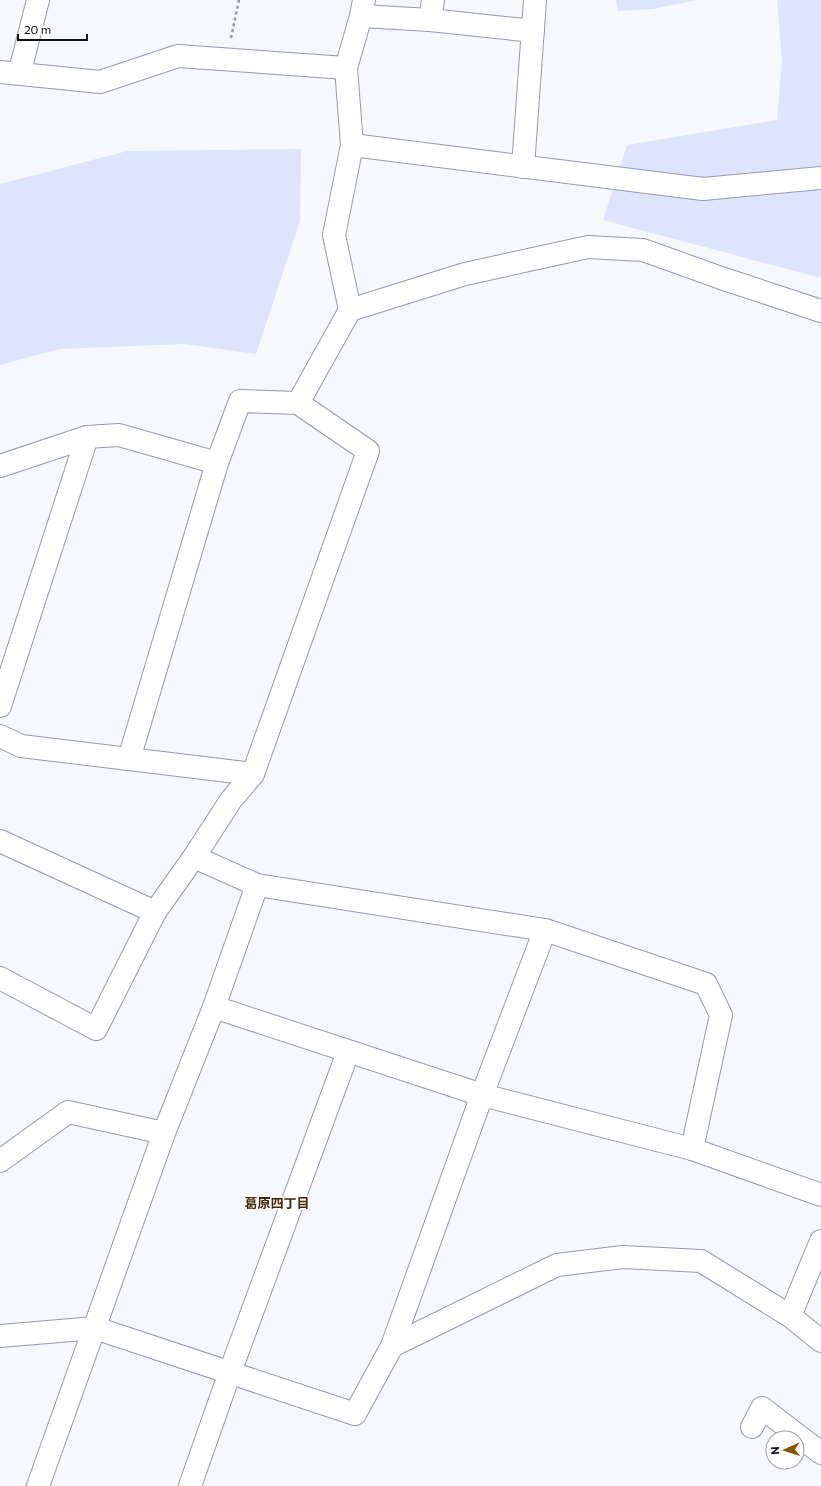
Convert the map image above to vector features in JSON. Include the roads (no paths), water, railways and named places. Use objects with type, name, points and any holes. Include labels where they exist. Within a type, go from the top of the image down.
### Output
[{"type":"street","points":[[22,73],[22,63],[38,0]]},
{"type":"street","points":[[523,167],[535,0]]},
{"type":"street","points":[[298,403],[350,310],[334,235],[352,145],[346,68],[363,8],[432,10],[533,31]]},
{"type":"street","points":[[0,72],[100,82],[178,56],[346,68]]},
{"type":"street","points":[[352,145],[703,189],[821,178]]},
{"type":"street","points":[[350,310],[464,274],[588,246],[643,250],[721,278],[821,311]]},
{"type":"street","points":[[0,978],[96,1029],[155,912],[194,857],[231,800],[253,774],[368,451],[298,403],[240,401],[217,463],[129,759]]},
{"type":"street","points":[[0,466],[87,438],[119,436],[217,463]]},
{"type":"street","points":[[0,706],[87,438]]},
{"type":"street","points":[[0,736],[20,746],[253,774]]},
{"type":"street","points":[[0,841],[155,912]]},
{"type":"street","points":[[194,857],[257,885],[545,930],[706,984],[721,1015],[692,1149]]},
{"type":"street","points":[[38,1486],[164,1133],[214,1007],[257,885]]},
{"type":"street","points":[[0,1336],[95,1328],[355,1414],[392,1346],[482,1095],[545,930]]},
{"type":"street","points":[[214,1007],[482,1095],[692,1149],[821,1196]]},
{"type":"street","points":[[190,1486],[230,1372],[348,1052]]},
{"type":"street","points":[[0,1161],[68,1112],[164,1133]]},
{"type":"street","points":[[790,1316],[821,1241]]},
{"type":"street","points":[[392,1346],[557,1265],[623,1257],[701,1261],[790,1316],[821,1341]]},
{"type":"street","points":[[752,1427],[762,1408],[821,1454]]},
{"type":"district","name":"葛原四丁目","points":[[277,1203]]}]
